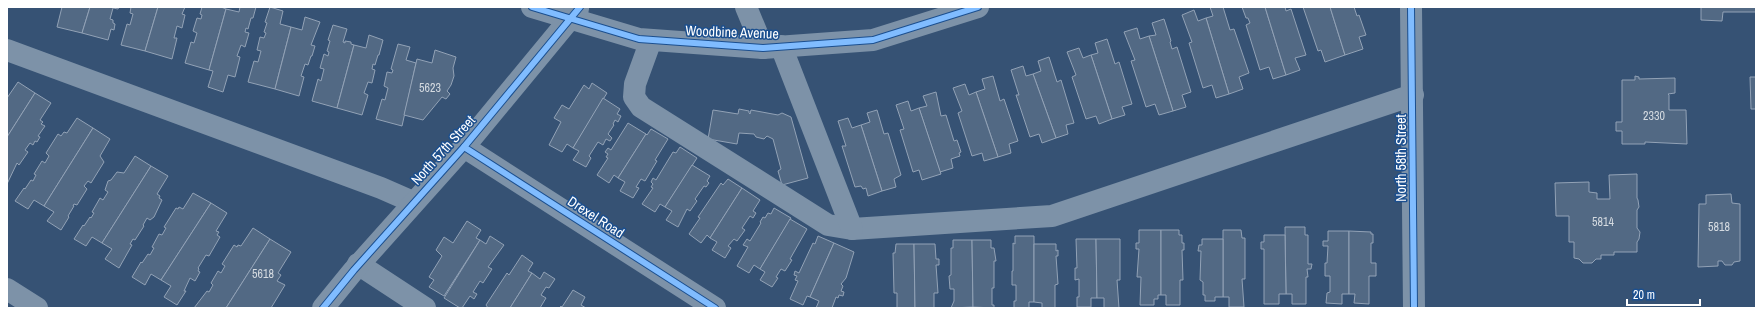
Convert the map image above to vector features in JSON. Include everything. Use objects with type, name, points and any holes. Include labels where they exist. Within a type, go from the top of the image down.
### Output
[{"type":"street","name":"Woodbine Avenue","points":[[532,7],[575,13],[639,39],[772,47],[873,40],[978,7]]},
{"type":"street","points":[[746,7],[772,47],[852,229]]},
{"type":"street","name":"North 58th Street","points":[[1411,7],[1414,308]]},
{"type":"street","name":"North 57th Street","points":[[323,308],[358,264],[464,147],[575,13]]},
{"type":"street","points":[[651,40],[635,84],[634,97],[641,107],[828,225],[852,229],[1052,216],[1413,95]]},
{"type":"street","points":[[7,50],[374,186],[413,202]]},
{"type":"street","name":"Drexel Road","points":[[464,147],[715,308]]},
{"type":"street","points":[[358,264],[425,308]]},
{"type":"street","points":[[7,289],[37,308]]},
{"type":"building","points":[[62,7],[90,7],[82,33],[57,27]]},
{"type":"building","points":[[90,7],[119,7],[118,9],[113,8],[110,19],[113,20],[113,23],[115,24],[114,30],[111,29],[108,40],[82,33]]},
{"type":"building","points":[[131,7],[158,7],[145,51],[121,45],[127,24],[130,25],[133,14],[130,13]]},
{"type":"building","points":[[158,7],[185,7],[182,14],[185,15],[182,28],[177,26],[174,38],[177,38],[172,59],[145,51]]},
{"type":"building","points":[[202,7],[221,7],[226,9],[209,70],[185,63],[191,42],[194,43],[197,33],[193,31],[197,18],[201,19],[202,15],[200,14]]},
{"type":"building","points":[[240,7],[256,7],[248,29],[246,28],[245,32],[249,33],[245,47],[241,45],[237,56],[240,57],[235,77],[228,75],[223,92],[208,87],[213,71],[209,70],[226,9],[239,12]]},
{"type":"building","points":[[270,7],[283,11],[280,24],[291,27],[275,89],[248,82],[254,61],[258,62],[261,51],[257,50],[260,37],[264,38],[266,33],[264,32],[267,23],[265,22]]},
{"type":"building","points":[[1210,7],[1223,7],[1230,30],[1234,29],[1249,73],[1239,77],[1243,89],[1229,94],[1206,18],[1213,16]]},
{"type":"building","points":[[1242,7],[1265,7],[1286,75],[1273,79],[1269,67],[1260,70],[1246,25],[1250,23],[1248,18],[1246,18]]},
{"type":"building","points":[[1265,7],[1285,7],[1286,11],[1291,9],[1306,55],[1295,58],[1300,70],[1286,75]]},
{"type":"building","points":[[1303,7],[1330,7],[1345,55],[1325,62],[1321,50],[1318,51]]},
{"type":"building","points":[[1330,7],[1354,7],[1357,16],[1359,15],[1366,35],[1359,37],[1363,49],[1345,55]]},
{"type":"building","points":[[1701,7],[1756,7],[1756,12],[1723,12],[1722,21],[1701,20]]},
{"type":"building","points":[[1194,10],[1198,21],[1206,18],[1229,94],[1216,98],[1212,85],[1203,88],[1189,43],[1192,42],[1182,15]]},
{"type":"building","points":[[305,17],[320,22],[311,45],[315,46],[312,56],[308,65],[305,64],[301,76],[304,77],[299,96],[275,89],[291,27],[302,30]]},
{"type":"building","points":[[1164,19],[1172,49],[1177,47],[1191,92],[1182,95],[1186,107],[1173,111],[1149,36],[1156,35],[1152,23]]},
{"type":"building","points":[[333,25],[347,29],[343,42],[351,42],[351,44],[354,45],[337,108],[312,101],[318,79],[321,81],[324,69],[320,68],[324,54],[328,56],[329,52],[327,51],[330,41],[328,40]]},
{"type":"building","points":[[1137,28],[1140,39],[1149,36],[1173,111],[1159,115],[1155,104],[1146,107],[1131,61],[1135,60],[1124,32]]},
{"type":"building","points":[[369,35],[383,40],[375,65],[373,64],[372,69],[375,70],[372,83],[368,82],[364,93],[368,95],[362,115],[337,108],[354,45],[366,48]]},
{"type":"building","points":[[1107,39],[1115,64],[1119,62],[1132,104],[1122,107],[1125,115],[1112,119],[1091,55],[1098,53],[1095,43]]},
{"type":"building","points":[[398,44],[410,47],[406,60],[416,63],[402,126],[376,119],[382,99],[385,100],[388,88],[384,86],[387,72],[392,73],[393,70],[391,69]]},
{"type":"building","points":[[1079,48],[1083,58],[1091,55],[1112,119],[1099,124],[1096,116],[1086,119],[1072,77],[1076,75],[1067,52]]},
{"type":"building","points":[[435,50],[456,57],[453,68],[454,76],[447,91],[450,94],[446,99],[442,97],[423,120],[404,115],[417,59],[432,63]]},
{"type":"building","points":[[1049,57],[1057,82],[1061,80],[1074,123],[1066,125],[1068,134],[1056,138],[1033,74],[1041,71],[1038,61]]},
{"type":"building","points":[[1023,66],[1026,76],[1033,74],[1056,138],[1042,143],[1039,134],[1030,137],[1016,95],[1019,95],[1011,70]]},
{"type":"building","points":[[993,76],[1000,101],[1004,99],[1018,141],[1009,144],[1011,153],[998,157],[976,92],[985,89],[982,79]]},
{"type":"building","points":[[1635,76],[1639,77],[1639,79],[1675,78],[1675,93],[1668,94],[1669,110],[1686,110],[1687,144],[1645,142],[1645,144],[1622,144],[1622,131],[1616,131],[1616,122],[1622,122],[1622,80],[1635,80]]},
{"type":"building","points":[[1750,77],[1756,77],[1756,109],[1751,109]]},
{"type":"building","points":[[18,82],[35,93],[7,137],[7,98]]},
{"type":"building","points":[[592,83],[607,93],[573,148],[567,144],[562,152],[549,145],[561,122],[554,118],[562,105],[569,109],[584,85],[589,89]]},
{"type":"building","points":[[965,84],[969,95],[976,92],[998,157],[984,161],[982,153],[972,156],[958,113],[962,111],[953,88]]},
{"type":"building","points":[[936,92],[941,116],[946,115],[954,141],[957,140],[961,152],[959,153],[960,156],[951,159],[953,168],[940,172],[919,108],[927,106],[923,96]]},
{"type":"building","points":[[35,93],[51,103],[40,120],[43,122],[41,124],[45,126],[38,136],[40,137],[37,142],[35,141],[33,145],[30,143],[25,150],[28,152],[19,165],[17,163],[7,184],[7,137]]},
{"type":"building","points":[[603,98],[620,109],[617,114],[621,116],[618,122],[615,120],[614,125],[608,134],[612,138],[610,141],[606,139],[603,145],[598,142],[589,156],[591,158],[586,167],[573,160],[579,151],[573,148]]},
{"type":"building","points":[[908,101],[911,111],[919,108],[941,174],[922,180],[919,170],[913,172],[900,130],[904,129],[896,105]]},
{"type":"building","points":[[739,109],[749,111],[750,114],[751,110],[778,115],[782,113],[791,117],[808,178],[782,185],[778,171],[781,169],[773,139],[767,136],[764,139],[756,137],[754,134],[739,133],[737,144],[708,139],[713,110],[738,114]]},
{"type":"building","points":[[877,110],[884,134],[888,133],[901,175],[894,179],[896,187],[882,191],[861,125],[870,122],[867,113]]},
{"type":"building","points":[[77,118],[93,128],[44,206],[34,200],[28,209],[15,201],[31,180],[33,181],[36,175],[34,174],[42,161],[45,163],[49,156],[46,153],[58,134],[61,136],[64,132],[67,133]]},
{"type":"building","points":[[848,118],[852,128],[861,125],[882,191],[868,196],[866,188],[863,189],[861,186],[855,187],[842,146],[846,146],[838,121]]},
{"type":"building","points":[[628,123],[646,134],[618,178],[614,175],[609,183],[597,175],[608,158],[606,157],[608,154],[605,152],[608,148],[611,150]]},
{"type":"building","points":[[93,128],[110,139],[100,156],[104,162],[91,183],[88,181],[84,186],[87,189],[77,205],[74,204],[68,216],[69,217],[61,230],[47,221],[54,212],[44,206]]},
{"type":"building","points":[[651,129],[668,139],[655,160],[657,161],[645,181],[641,179],[636,187],[639,188],[633,198],[620,191],[625,182],[618,178],[646,134],[647,135]]},
{"type":"building","points":[[680,147],[697,158],[665,207],[660,204],[655,212],[642,204],[653,188],[651,187],[653,184],[651,182],[653,178],[656,180],[673,152],[676,153]]},
{"type":"building","points":[[135,156],[151,166],[102,243],[92,237],[86,246],[74,239],[83,225],[84,226],[90,217],[91,218],[94,213],[92,212],[100,198],[103,200],[108,192],[105,190],[108,181],[111,180],[117,172],[124,173]]},
{"type":"building","points":[[692,165],[710,176],[707,181],[709,183],[706,187],[704,186],[695,199],[697,201],[690,211],[687,209],[678,227],[666,220],[672,211],[665,207]]},
{"type":"building","points":[[151,166],[168,176],[157,194],[162,200],[154,217],[150,220],[147,218],[135,240],[133,239],[130,244],[132,245],[119,268],[105,259],[112,249],[102,243]]},
{"type":"building","points":[[1637,174],[1637,198],[1639,207],[1637,210],[1637,228],[1640,232],[1637,242],[1637,252],[1614,252],[1614,255],[1601,255],[1601,259],[1596,259],[1592,263],[1583,263],[1579,259],[1574,258],[1574,242],[1569,242],[1569,216],[1556,216],[1555,183],[1589,182],[1589,192],[1597,193],[1597,199],[1610,199],[1609,175]]},
{"type":"building","points":[[728,179],[742,188],[710,238],[707,235],[701,243],[689,234],[700,218],[698,217],[721,183],[723,185]]},
{"type":"building","points":[[742,188],[760,200],[753,211],[756,213],[753,218],[750,216],[742,228],[745,230],[737,241],[734,239],[728,246],[731,248],[725,258],[712,250],[717,242],[710,238]]},
{"type":"building","points":[[193,193],[211,203],[161,280],[151,274],[145,285],[132,277],[141,262],[142,263],[148,254],[150,255],[154,248],[152,247],[159,234],[162,235],[166,228],[164,227],[176,208],[178,209],[179,207],[183,209]]},
{"type":"building","points":[[1731,194],[1732,203],[1740,204],[1740,261],[1734,262],[1732,265],[1725,265],[1722,261],[1718,261],[1718,266],[1698,267],[1699,204],[1706,204],[1706,195]]},
{"type":"building","points":[[211,203],[227,213],[216,231],[219,232],[217,235],[220,237],[209,256],[206,255],[198,268],[198,271],[200,272],[195,281],[190,278],[184,291],[186,291],[177,305],[164,297],[171,286],[161,280]]},
{"type":"building","points":[[774,208],[791,218],[760,269],[754,265],[749,273],[737,266],[748,247],[743,245],[747,239],[750,241],[763,217],[765,218],[768,213],[771,214]]},
{"type":"building","points":[[790,219],[807,229],[790,259],[792,260],[785,271],[781,269],[776,277],[778,278],[772,287],[760,280],[765,272],[760,269]]},
{"type":"building","points":[[467,221],[481,230],[476,238],[480,240],[444,296],[429,287],[434,280],[429,277],[442,256],[436,250],[444,237],[453,243]]},
{"type":"building","points":[[1285,227],[1305,227],[1305,235],[1308,235],[1308,264],[1312,264],[1311,269],[1307,269],[1308,277],[1306,277],[1306,304],[1292,304],[1292,294],[1286,294]]},
{"type":"building","points":[[253,228],[270,239],[226,308],[194,308],[207,291],[209,292],[213,285],[211,283],[218,271],[221,273],[225,266],[222,264],[234,245],[237,247],[238,245],[241,246]]},
{"type":"building","points":[[1139,230],[1161,230],[1161,295],[1158,295],[1158,299],[1154,299],[1154,305],[1140,305],[1141,277],[1137,277],[1139,249],[1136,249],[1136,243],[1139,243]]},
{"type":"building","points":[[1161,230],[1179,230],[1179,235],[1182,235],[1184,250],[1182,250],[1183,280],[1180,280],[1180,305],[1166,305],[1166,295],[1161,295]]},
{"type":"building","points":[[1223,230],[1241,230],[1242,238],[1245,238],[1245,279],[1242,279],[1244,307],[1229,307],[1229,297],[1223,297]]},
{"type":"building","points":[[1328,231],[1349,231],[1349,294],[1342,294],[1342,304],[1326,303],[1327,293],[1330,292],[1330,276],[1325,276],[1325,263],[1327,263],[1328,246],[1323,246],[1323,241],[1328,241]]},
{"type":"building","points":[[1349,231],[1371,232],[1371,234],[1373,234],[1373,243],[1371,243],[1371,263],[1376,263],[1376,276],[1369,276],[1369,304],[1354,303],[1355,294],[1349,294]]},
{"type":"building","points":[[1264,235],[1285,235],[1286,294],[1279,294],[1279,304],[1264,304],[1264,249],[1261,249],[1261,242],[1264,242]]},
{"type":"building","points":[[490,236],[504,245],[488,267],[492,269],[483,283],[480,281],[473,292],[477,294],[474,299],[470,296],[462,308],[460,308],[444,298],[480,240],[486,244]]},
{"type":"building","points":[[818,236],[834,243],[810,297],[807,296],[803,305],[790,299],[798,281],[795,280],[797,276],[794,275],[795,271],[799,273],[813,243],[815,244]]},
{"type":"building","points":[[1015,236],[1034,236],[1034,302],[1029,302],[1029,308],[1014,308],[1014,301],[1016,301],[1016,285],[1012,285],[1012,271],[1013,243],[1015,244]]},
{"type":"building","points":[[270,239],[291,252],[278,273],[281,275],[277,281],[285,285],[271,308],[226,308]]},
{"type":"building","points":[[1076,239],[1096,239],[1097,298],[1091,298],[1091,307],[1077,307],[1077,297],[1079,297],[1079,279],[1075,280],[1075,268],[1077,268]]},
{"type":"building","points":[[1096,239],[1120,239],[1120,280],[1117,280],[1119,308],[1104,308],[1104,298],[1097,298]]},
{"type":"building","points":[[1202,239],[1223,239],[1223,297],[1215,297],[1215,301],[1205,301],[1205,295],[1203,295],[1203,282],[1200,280],[1201,251],[1198,251],[1199,245],[1202,245]]},
{"type":"building","points":[[953,240],[972,240],[973,307],[951,308],[954,301],[954,289],[950,289],[949,276],[951,275],[951,248],[953,248]]},
{"type":"building","points":[[972,240],[991,240],[991,248],[994,248],[996,261],[994,261],[994,288],[992,288],[992,305],[994,305],[994,308],[973,307]]},
{"type":"building","points":[[834,243],[854,252],[846,278],[841,284],[843,286],[841,291],[844,292],[843,296],[839,295],[838,298],[836,297],[832,308],[816,308],[819,301],[810,297]]},
{"type":"building","points":[[896,244],[914,244],[915,308],[897,308],[897,293],[894,293],[893,253],[895,253]]},
{"type":"building","points":[[914,244],[935,244],[936,259],[939,259],[939,265],[936,265],[938,293],[934,293],[934,308],[915,308]]},
{"type":"building","points":[[1034,244],[1056,244],[1056,251],[1058,250],[1058,256],[1056,256],[1058,284],[1055,285],[1055,308],[1042,308],[1042,303],[1034,302]]},
{"type":"building","points":[[522,255],[533,263],[528,271],[532,273],[510,308],[488,308],[486,305],[507,273],[509,275]]},
{"type":"building","points":[[544,272],[555,279],[549,288],[546,287],[541,295],[546,298],[540,308],[510,308],[532,273],[540,279]]},
{"type":"building","points":[[573,290],[585,297],[581,305],[586,308],[559,308],[561,306],[562,307]]},
{"type":"cycle path","points":[[532,7],[639,39],[763,48],[873,40],[978,7]]},
{"type":"cycle path","points":[[323,308],[354,270],[464,147],[580,7]]},
{"type":"cycle path","points":[[1411,7],[1414,308]]},
{"type":"cycle path","points":[[464,147],[715,308]]}]
